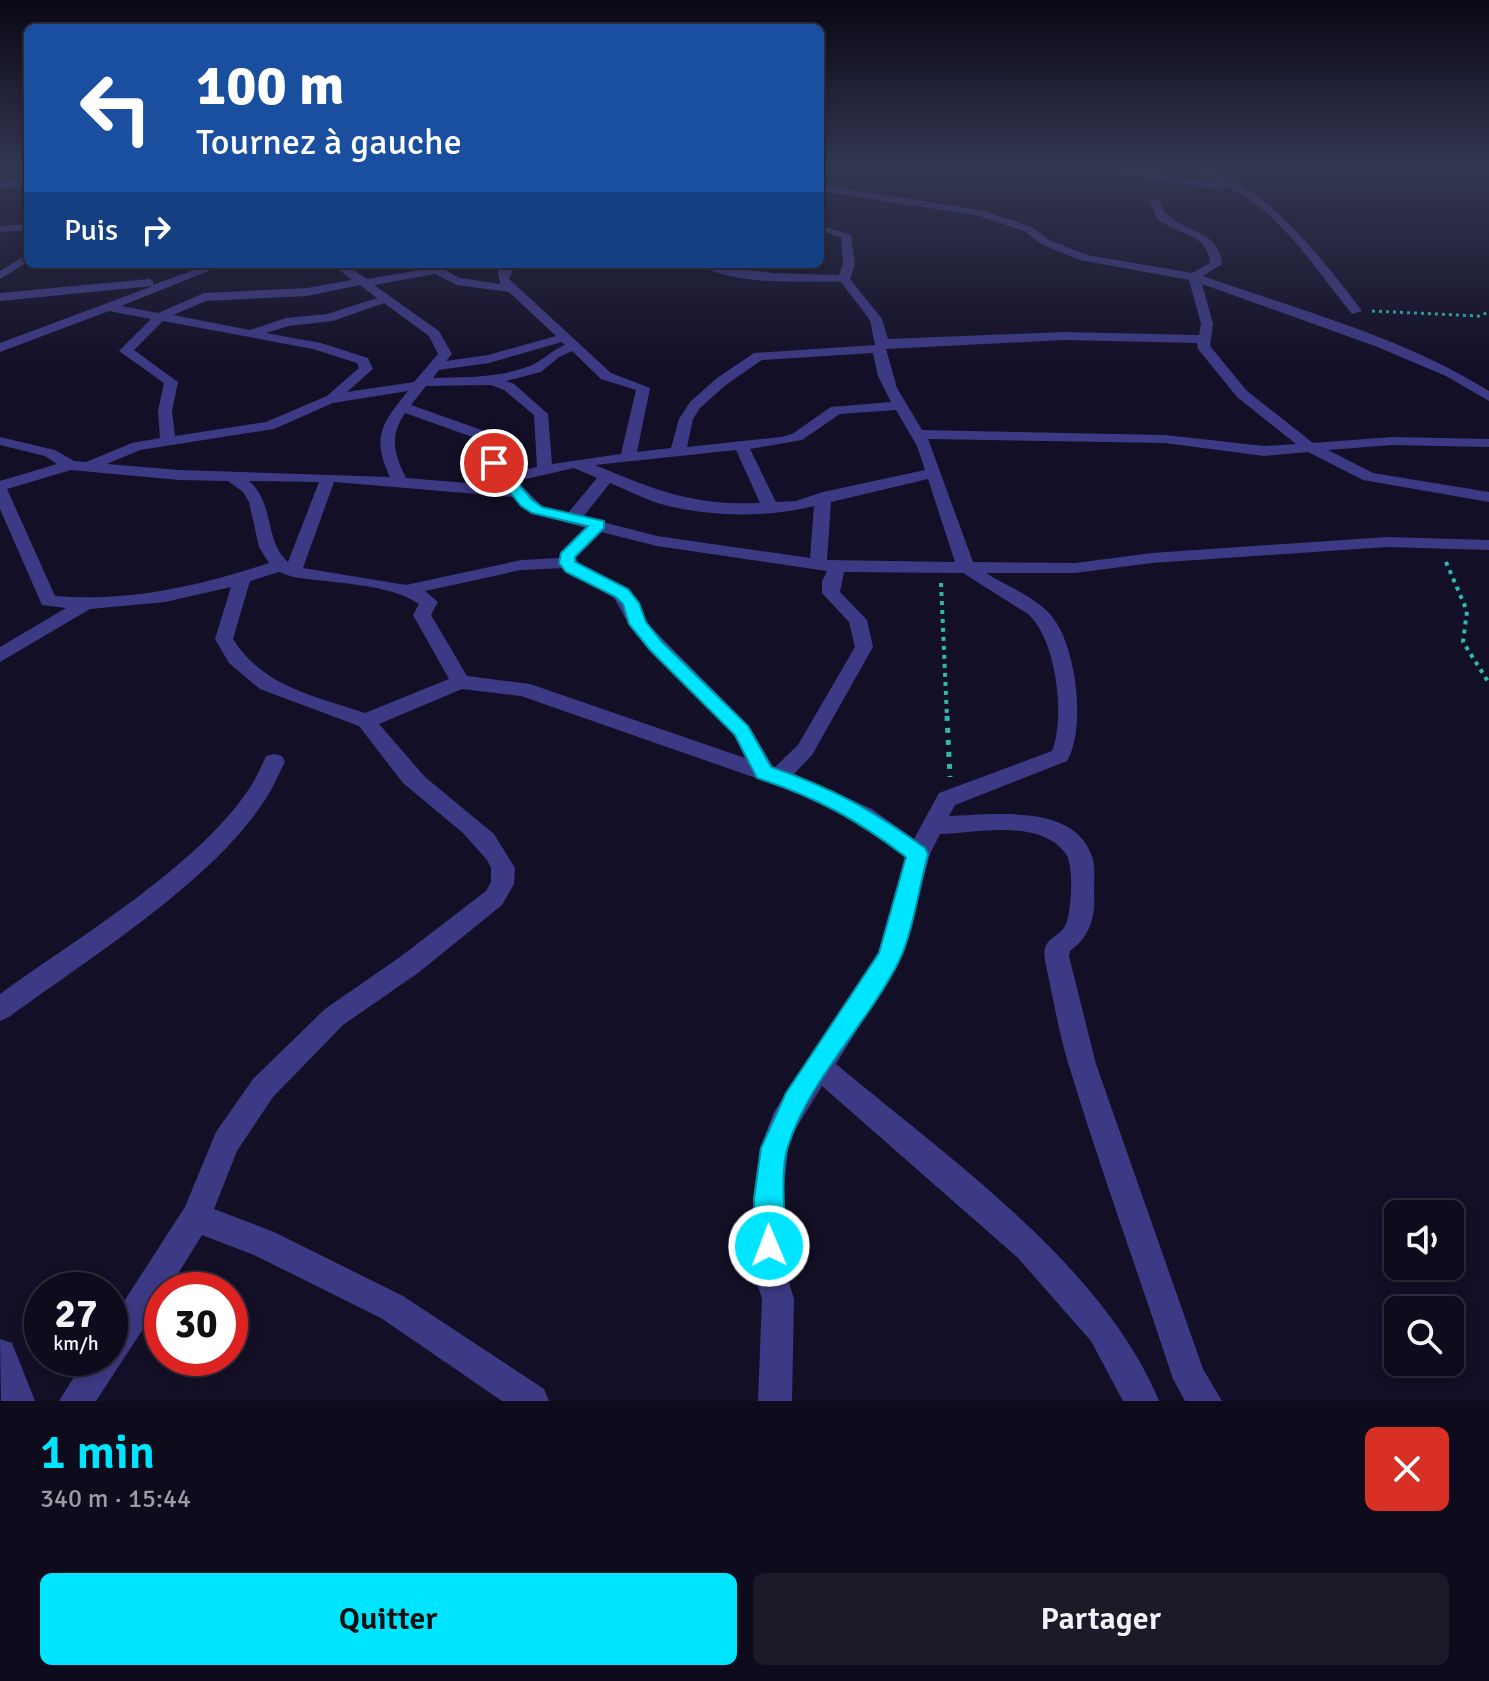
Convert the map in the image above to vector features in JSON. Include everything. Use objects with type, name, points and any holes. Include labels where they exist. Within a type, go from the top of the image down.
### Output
[{"type":"street","points":[[840,233],[846,235],[849,264],[844,279]]},
{"type":"street","points":[[1034,233],[1045,242],[1084,258],[1194,277],[1380,343],[1451,373],[1489,397]]},
{"type":"street","points":[[1194,277],[1216,264],[1215,254],[1197,233]]},
{"type":"street","points":[[1290,233],[1356,311]]},
{"type":"street","points":[[0,276],[24,260]]},
{"type":"street","points":[[0,348],[209,268]]},
{"type":"street","points":[[344,268],[434,334],[445,354],[402,407],[384,437],[383,447],[400,482]]},
{"type":"street","points":[[168,442],[165,411],[171,382],[126,351],[161,316],[191,301],[221,294],[307,292],[425,268]]},
{"type":"street","points":[[431,268],[457,281],[512,289]]},
{"type":"street","points":[[507,268],[502,276],[512,289],[606,376],[643,388],[628,458]]},
{"type":"street","points":[[715,268],[752,274],[844,279],[876,319],[881,346],[879,362],[898,406],[908,415],[924,446],[965,566],[1019,599],[1050,626],[1070,700],[1066,743],[1060,756],[947,799],[918,854],[889,957],[784,1122],[772,1160],[768,1199],[769,1270],[778,1299],[775,1401]]},
{"type":"street","points":[[1194,277],[1207,324],[1203,346],[1242,394],[1308,446],[1369,477],[1489,497]]},
{"type":"street","points":[[0,297],[177,280]]},
{"type":"street","points":[[251,334],[286,322],[329,318],[388,298]]},
{"type":"street","points":[[108,307],[316,346],[363,361],[366,369],[330,399]]},
{"type":"street","points":[[678,452],[686,419],[695,405],[722,381],[759,356],[1065,336],[1206,339]]},
{"type":"street","points":[[434,367],[571,342]]},
{"type":"street","points":[[89,466],[137,446],[269,426],[330,399],[420,384],[492,381],[536,369],[571,342]]},
{"type":"street","points":[[492,381],[509,387],[541,414],[545,470]]},
{"type":"street","points":[[460,682],[439,640],[425,625],[422,615],[429,602],[422,594],[407,590],[286,569],[190,593],[133,603],[84,605],[48,601],[0,488],[70,465],[179,475],[511,485],[545,470],[575,463],[797,437],[836,410],[898,406]]},
{"type":"street","points":[[402,407],[485,436],[494,463],[537,510],[657,541],[828,566],[1075,568],[1152,558],[1387,542],[1489,545]]},
{"type":"street","points":[[916,434],[1165,439],[1253,451],[1392,441],[1489,443]]},
{"type":"street","points":[[0,441],[50,453],[70,465]]},
{"type":"street","points":[[741,445],[771,508]]},
{"type":"street","points":[[575,463],[665,500],[732,509],[796,506],[823,497],[933,473]]},
{"type":"street","points":[[231,475],[251,490],[261,513],[269,555],[286,569]]},
{"type":"street","points":[[573,518],[607,476]]},
{"type":"street","points":[[286,569],[328,478]]},
{"type":"street","points":[[771,775],[805,750],[864,647],[858,620],[831,593],[823,497]]},
{"type":"street","points":[[599,524],[567,556],[567,563],[622,593],[631,603],[638,624],[647,635],[742,731],[771,775]]},
{"type":"street","points":[[407,590],[521,565],[567,563]]},
{"type":"street","points":[[128,1325],[196,1217],[226,1142],[263,1088],[334,1017],[431,948],[494,898],[503,884],[504,872],[492,849],[468,822],[416,783],[366,721],[291,696],[251,676],[234,659],[224,639],[242,578]]},
{"type":"street","points":[[0,656],[84,605]]},
{"type":"street","points":[[366,721],[460,682],[523,689],[771,775],[864,815],[918,854]]},
{"type":"street","points":[[0,1009],[117,924],[198,857],[268,781],[274,762]]},
{"type":"street","points":[[933,826],[1020,822],[1046,827],[1067,839],[1081,856],[1083,906],[1075,934],[1059,945],[1056,956],[1082,1064],[1190,1379],[1205,1401]]},
{"type":"street","points":[[819,1066],[1029,1247],[1102,1330],[1142,1401]]},
{"type":"street","points":[[196,1217],[263,1243],[392,1307],[532,1401]]},
{"type":"street","points":[[0,1355],[18,1401]]},
{"type":"street","points":[[76,1401],[93,1376]]},
{"type":"path","points":[[1356,311],[1479,316],[1489,312]]},
{"type":"path","points":[[1435,545],[1452,571],[1467,611],[1463,642],[1489,683]]},
{"type":"path","points":[[940,566],[943,663],[952,767],[947,799]]},
{"type":"route","points":[[494,463],[516,492],[537,510],[599,524],[567,556],[567,563],[622,593],[631,603],[638,624],[656,646],[742,731],[764,773],[801,785],[864,815],[918,854],[889,957],[795,1101],[774,1148],[768,1199],[769,1246]]}]
